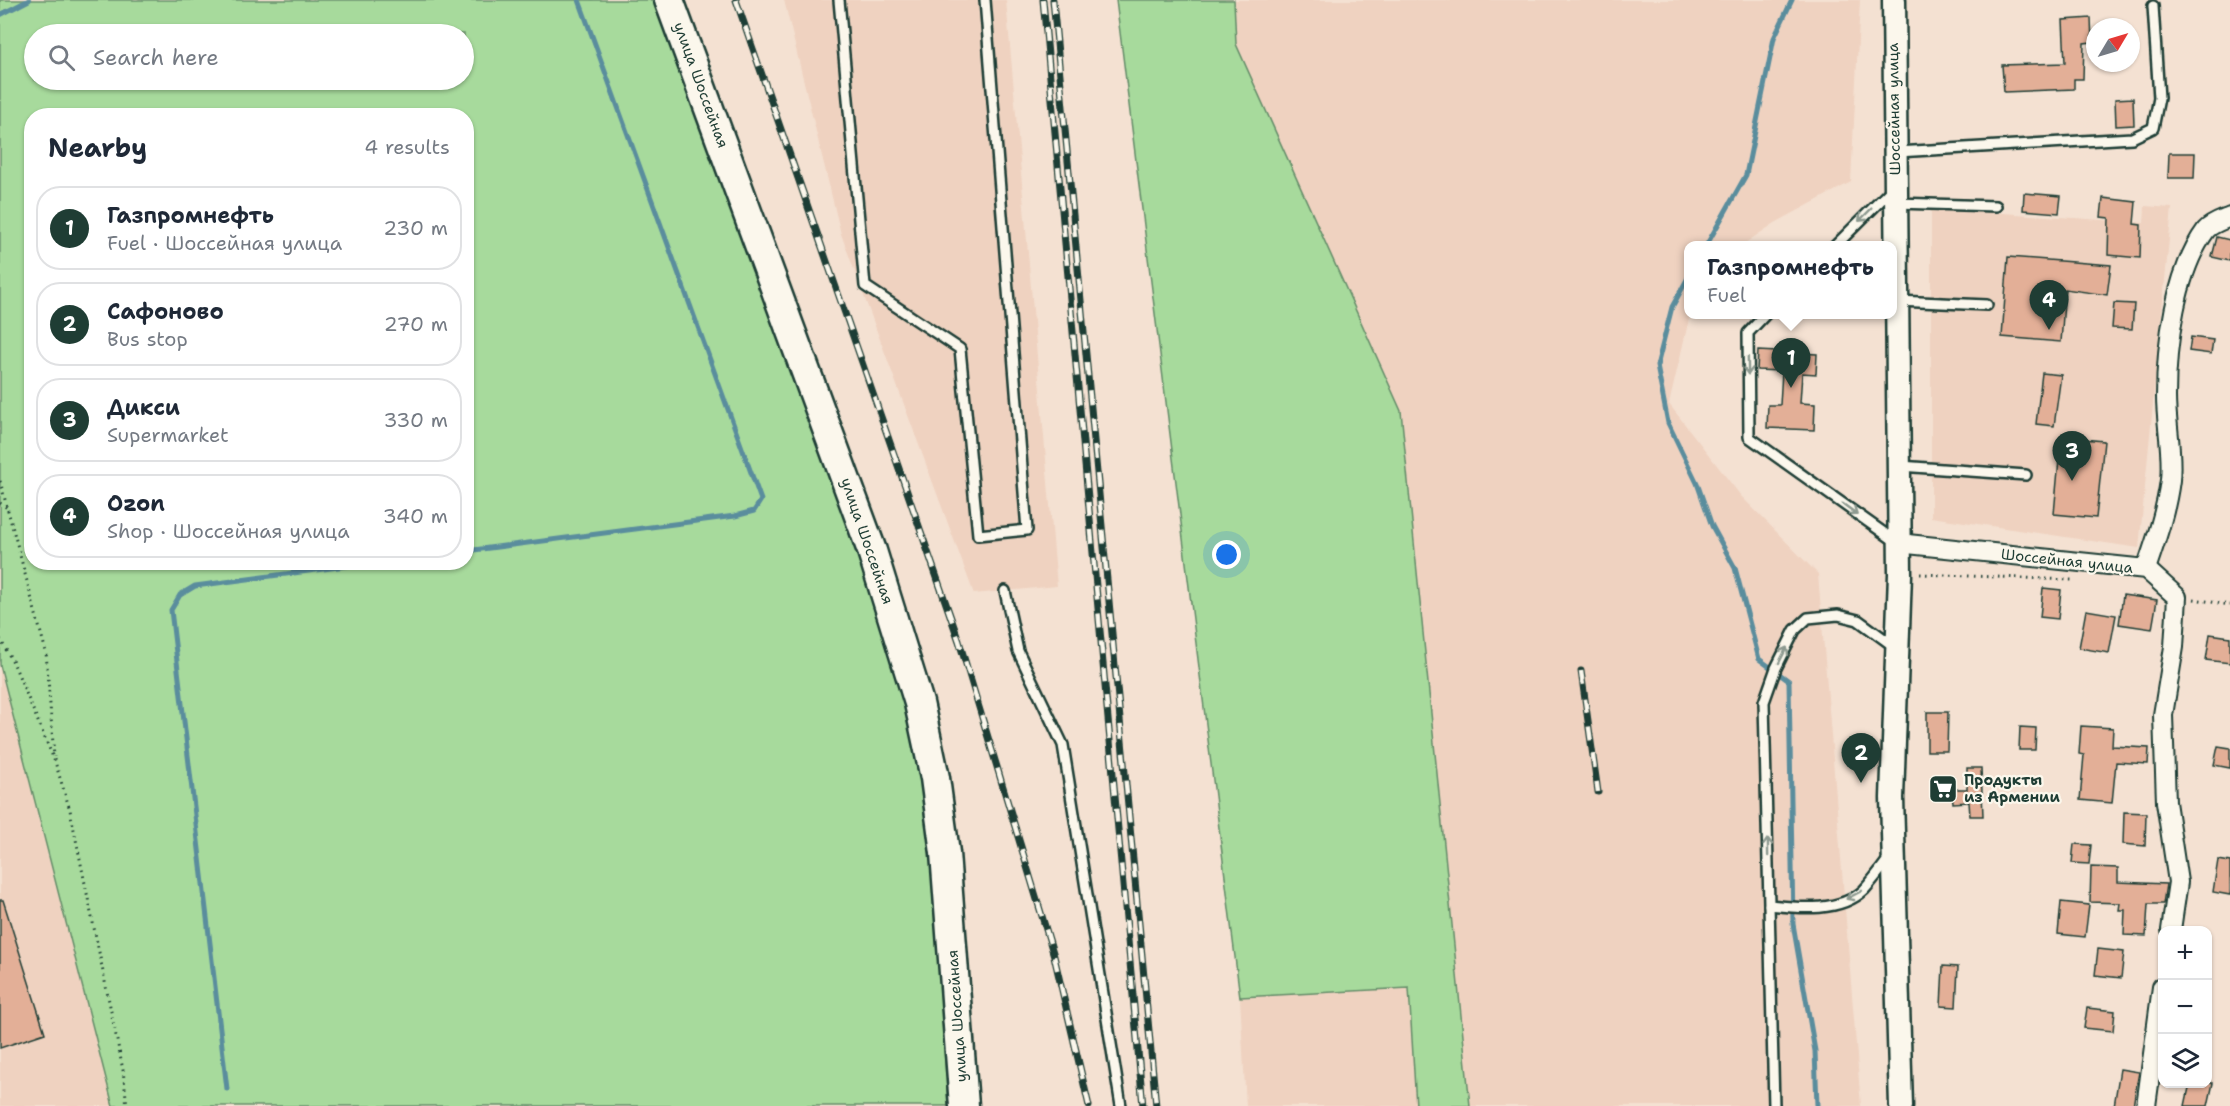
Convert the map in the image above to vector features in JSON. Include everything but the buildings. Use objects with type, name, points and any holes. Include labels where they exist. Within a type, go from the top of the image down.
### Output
[{"type":"main road","name":"улица Шоссейная","points":[[669,0],[872,551],[919,703],[935,778],[945,853],[964,1106]]},
{"type":"street","name":"Шоссейная улица","points":[[1894,0],[1896,241]]},
{"type":"street","points":[[2146,569],[2160,530],[2170,478],[2166,398],[2168,346],[2179,295],[2189,262],[2207,228],[2230,217]]},
{"type":"street","name":"Шоссейная улица","points":[[1897,302],[1900,574],[1892,798],[1901,1106]]},
{"type":"street","name":"Шоссейная улица","points":[[1898,543],[2146,569],[2177,597]]},
{"type":"street","points":[[2172,926],[2178,882],[2166,802],[2163,715],[2174,647],[2177,597]]},
{"type":"street","points":[[2145,1106],[2158,1020]]},
{"type":"lane","points":[[839,0],[865,286],[960,349],[978,535],[1027,530],[985,0]]},
{"type":"lane","points":[[1895,152],[2132,138],[2152,128],[2159,98],[2153,6]]},
{"type":"lane","points":[[1841,241],[1895,194],[1996,206]]},
{"type":"lane","points":[[1897,302],[1986,304]]},
{"type":"lane","points":[[1762,319],[1748,333],[1749,437],[1898,543]]},
{"type":"lane","points":[[1900,466],[2026,475]]},
{"type":"lane","points":[[1005,591],[1018,651],[1063,745],[1121,1106]]},
{"type":"lane","points":[[1774,1106],[1764,702],[1776,668],[1795,630],[1808,618],[1838,615],[1858,620],[1897,649]]},
{"type":"lane","points":[[1769,905],[1809,909],[1833,906],[1862,892],[1894,853]]},
{"type":"path","points":[[0,481],[24,569]]},
{"type":"path","points":[[0,503],[8,509]]},
{"type":"path","points":[[24,570],[46,652],[54,762]]},
{"type":"path","points":[[1900,574],[2078,581]]},
{"type":"path","points":[[2177,597],[2230,605]]},
{"type":"path","points":[[0,639],[13,662],[54,762],[75,833],[123,1070],[127,1106]]},
{"type":"shaded area","points":[[784,0],[1006,0],[1057,586],[974,594],[841,234]]},
{"type":"shaded area","points":[[1234,0],[1860,0],[1851,182],[1775,223],[1748,241],[1684,241],[1684,319],[1689,319],[1669,404],[1741,496],[1818,574],[1861,1106],[1470,1106],[1401,411],[1236,44]]},
{"type":"shaded area","points":[[2145,206],[2172,208],[2139,548],[1931,517],[1931,208],[2144,223]]},
{"type":"shaded area","points":[[0,665],[38,816],[113,1106],[0,1106]]},
{"type":"shaded area","points":[[1409,988],[1416,1106],[1246,1106],[1240,997]]},
{"type":"green space","points":[[0,0],[657,0],[863,562],[911,722],[922,778],[931,856],[948,1106],[113,1106],[0,665]]},
{"type":"green space","points":[[1116,0],[1234,0],[1236,44],[1401,411],[1470,1106],[1416,1106],[1409,988],[1240,997]]},
{"type":"waterway","points":[[0,15],[29,0]]},
{"type":"waterway","points":[[474,550],[735,516],[754,511],[761,500],[579,0]]},
{"type":"waterway","points":[[1709,241],[1746,175],[1774,38],[1792,0]]},
{"type":"waterway","points":[[1684,285],[1672,307],[1657,366],[1668,423],[1697,483],[1712,526],[1735,568],[1759,659],[1789,681],[1793,924],[1815,1051],[1817,1106]]},
{"type":"waterway","points":[[227,1089],[171,610],[180,595],[195,586],[316,570]]},
{"type":"railway","points":[[736,0],[959,641],[1054,956],[1089,1106]]},
{"type":"railway","points":[[1043,0],[1143,1106]]},
{"type":"railway","points":[[1053,0],[1156,1106]]},
{"type":"railway","points":[[1581,671],[1598,792]]},
{"type":"place","name":"Ozon","points":[[2049,330]]},
{"type":"place","name":"Газпромнефть","points":[[1791,388]]},
{"type":"place","name":"Дикси","points":[[2072,481]]},
{"type":"place","name":"Сафоново","points":[[1861,783]]},
{"type":"place","name":"Продукты из Армении","points":[[1943,789]]}]
